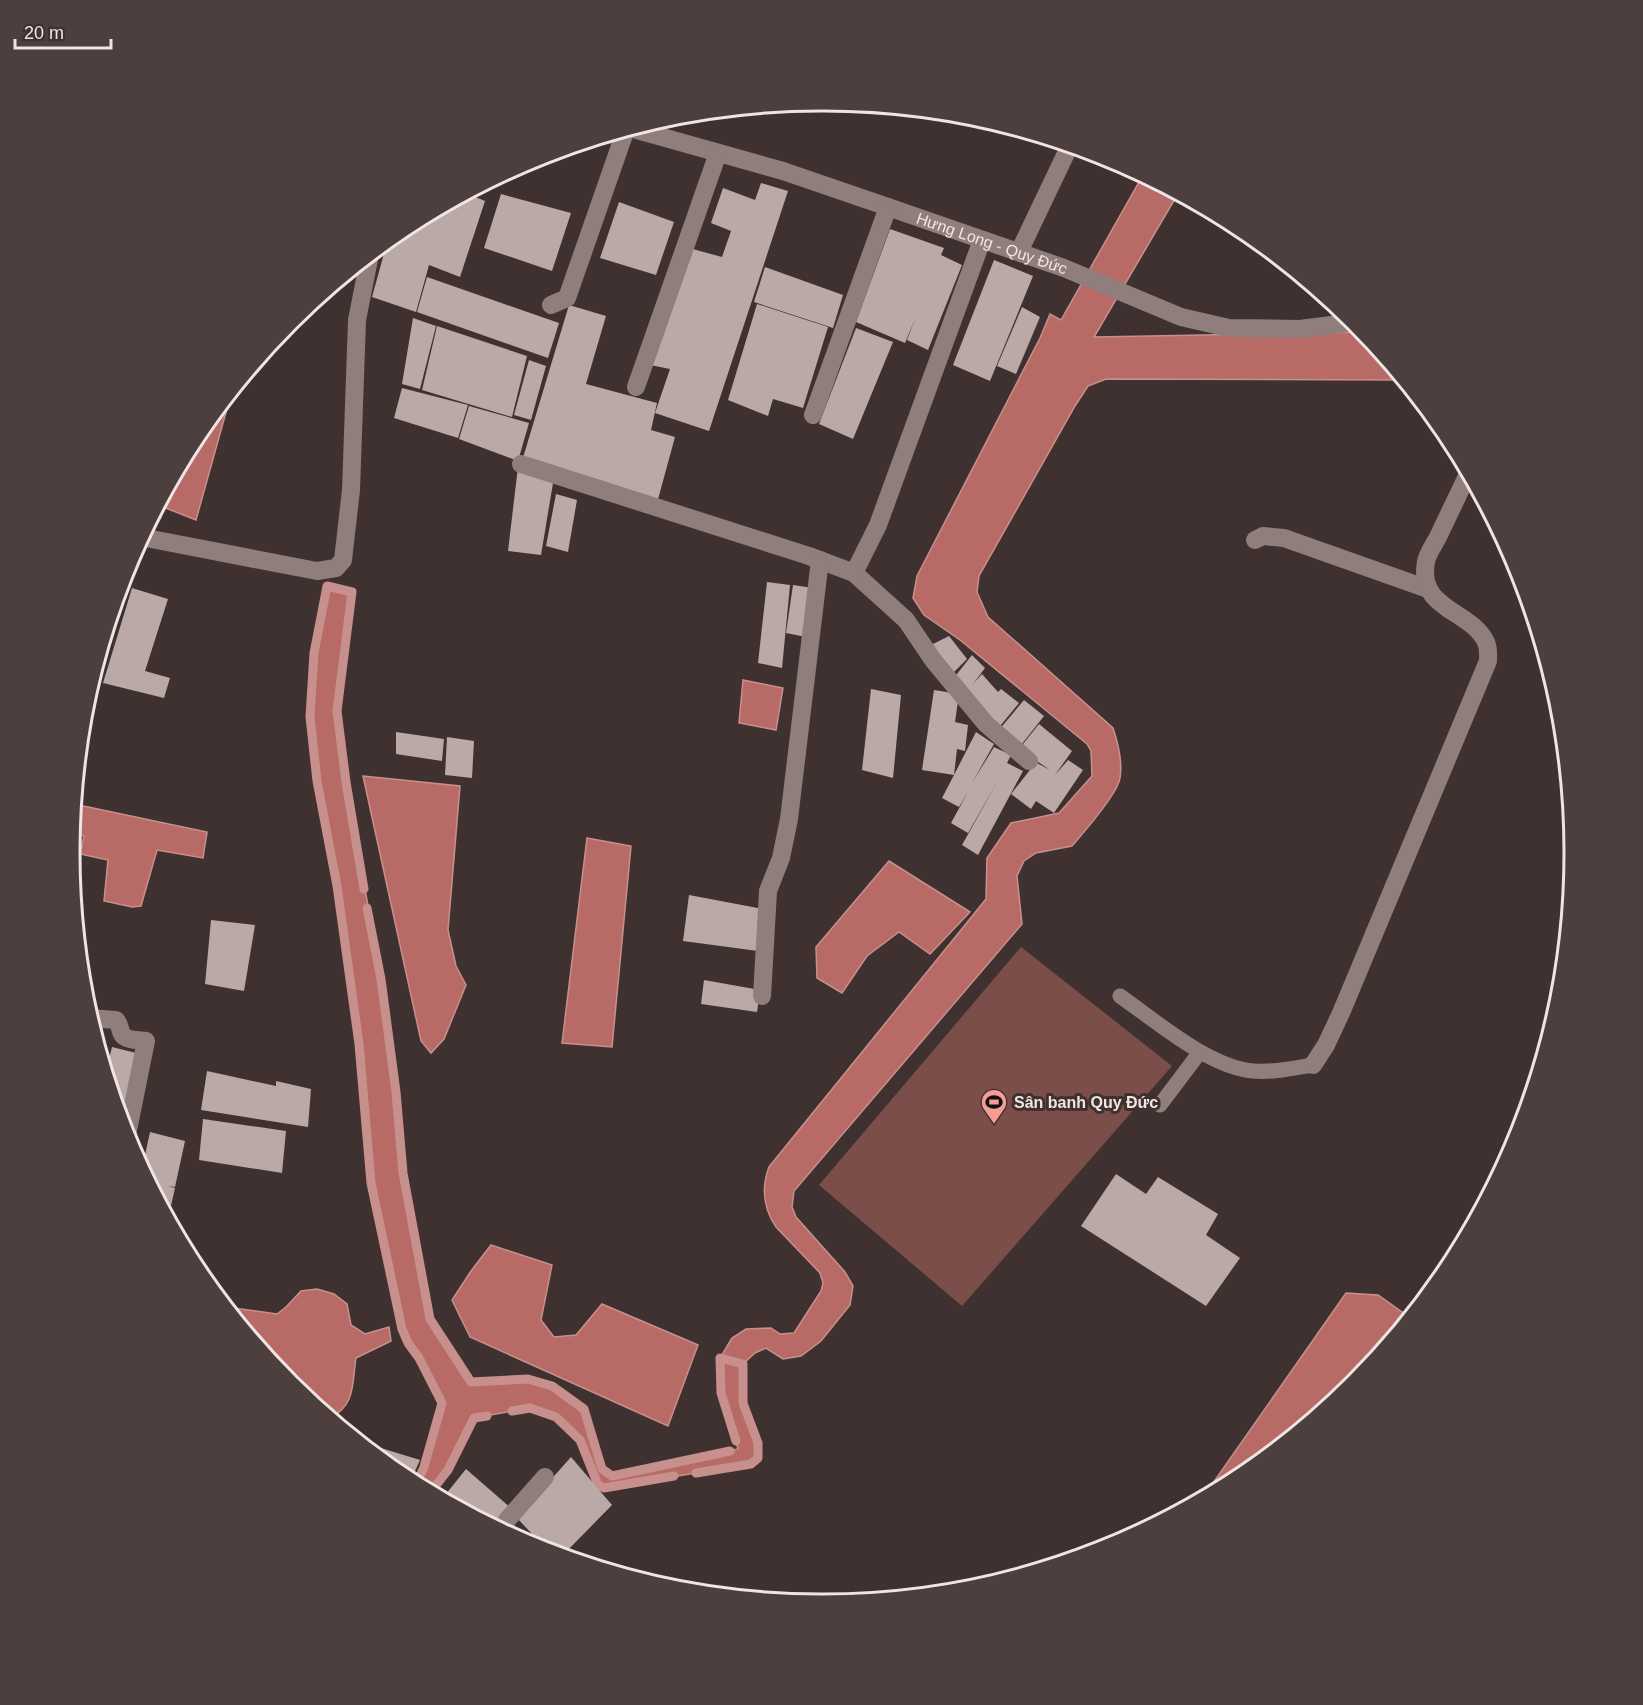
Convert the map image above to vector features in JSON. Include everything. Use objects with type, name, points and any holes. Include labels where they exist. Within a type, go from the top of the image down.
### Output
[{"type":"street","name":"Hưng Long - Quy Đức","points":[[643,133],[783,171],[1064,268],[1181,317],[1229,328],[1300,329],[1341,324]]},
{"type":"street","points":[[551,305],[567,298],[625,137]]},
{"type":"street","points":[[1019,252],[1066,152]]},
{"type":"street","points":[[636,387],[718,153]]},
{"type":"street","points":[[813,415],[888,207]]},
{"type":"street","points":[[854,573],[878,525],[982,240]]},
{"type":"street","points":[[149,539],[317,571],[336,568],[343,560],[351,490],[357,320],[368,266]]},
{"type":"street","points":[[521,464],[854,573],[906,620],[933,660],[986,724],[1029,761]]},
{"type":"street","points":[[1313,1065],[1341,1014],[1488,661],[1485,640],[1478,631],[1439,603],[1428,589],[1425,578],[1426,560],[1464,482]]},
{"type":"street","points":[[1255,540],[1263,536],[1284,538],[1428,589]]},
{"type":"street","points":[[762,996],[768,891],[781,858],[789,819],[820,560]]},
{"type":"street","points":[[99,1019],[116,1020],[126,1038],[147,1041],[130,1120]]},
{"type":"street","points":[[506,1524],[545,1478]]},
{"type":"lane","points":[[1120,996],[1200,1052],[1227,1065],[1254,1071],[1313,1065]]},
{"type":"lane","points":[[1160,1105],[1200,1052]]},
{"type":"shaded area","points":[[1139,182],[1174,200],[1094,337],[1350,332],[1393,380],[1106,379],[1088,386],[979,576],[977,592],[988,617],[1113,728],[1120,759],[1120,778],[1107,803],[1072,846],[1036,853],[1024,861],[1017,876],[1022,924],[794,1191],[792,1207],[796,1217],[845,1272],[853,1286],[850,1305],[821,1341],[801,1356],[783,1359],[766,1348],[755,1353],[743,1364],[743,1403],[758,1443],[758,1458],[751,1464],[604,1488],[598,1485],[580,1440],[556,1417],[530,1408],[474,1418],[448,1470],[436,1486],[420,1476],[441,1403],[402,1329],[371,1183],[359,1044],[337,886],[317,781],[310,717],[314,653],[327,586],[352,592],[337,712],[346,782],[381,979],[396,1092],[403,1173],[430,1319],[471,1382],[528,1379],[552,1386],[584,1409],[602,1469],[612,1476],[738,1449],[721,1393],[720,1358],[732,1338],[746,1329],[771,1328],[780,1334],[794,1333],[821,1291],[823,1283],[820,1273],[772,1220],[765,1198],[765,1183],[769,1167],[986,899],[987,858],[1011,823],[1059,813],[1092,776],[1091,751],[1087,744],[960,640],[924,615],[913,598],[917,576],[1040,338],[1050,314],[1061,320]]},
{"type":"shaded area","points":[[227,410],[196,520],[165,508],[179,481]]},
{"type":"shaded area","points":[[743,680],[783,688],[776,730],[739,723]]},
{"type":"shaded area","points":[[363,776],[460,786],[448,930],[456,966],[466,985],[444,1039],[431,1053],[421,1041]]},
{"type":"shaded area","points":[[81,805],[207,832],[203,858],[157,850],[141,906],[132,907],[104,901],[108,860],[80,854],[84,836],[80,835]]},
{"type":"shaded area","points":[[587,838],[631,846],[612,1047],[562,1043]]},
{"type":"shaded area","points":[[889,861],[970,912],[930,954],[899,932],[867,956],[842,993],[817,978],[816,947]]},
{"type":"shaded area","name":"Sân banh Quy Đức","points":[[1021,947],[1172,1066],[962,1306],[819,1185]]},
{"type":"shaded area","points":[[491,1245],[552,1265],[541,1320],[554,1337],[576,1335],[602,1304],[698,1345],[668,1426],[470,1337],[452,1300]]},
{"type":"shaded area","points":[[317,1289],[334,1294],[347,1304],[351,1325],[365,1334],[389,1327],[391,1341],[356,1358],[349,1400],[337,1414],[297,1377],[237,1308],[277,1314],[301,1291]]},
{"type":"shaded area","points":[[1346,1293],[1378,1295],[1403,1313],[1346,1377],[1311,1410],[1273,1441],[1214,1481]]},
{"type":"building","points":[[761,183],[788,191],[709,431],[655,413],[670,369],[650,365],[689,248],[722,257],[731,231],[711,223],[723,188],[755,200]]},
{"type":"building","points":[[501,194],[571,213],[552,271],[484,248]]},
{"type":"building","points":[[475,197],[485,201],[460,277],[429,265],[416,312],[372,297],[384,254],[409,236]]},
{"type":"building","points":[[619,202],[674,222],[656,275],[600,258]]},
{"type":"building","points":[[890,229],[944,248],[941,255],[962,265],[928,350],[907,340],[915,319],[905,343],[856,322]]},
{"type":"building","points":[[994,260],[1033,276],[990,381],[953,365]]},
{"type":"building","points":[[765,267],[843,295],[833,328],[754,302]]},
{"type":"building","points":[[427,277],[559,323],[548,358],[417,312]]},
{"type":"building","points":[[757,304],[828,327],[803,408],[773,399],[768,416],[728,400]]},
{"type":"building","points":[[569,305],[606,316],[586,384],[657,403],[651,430],[675,437],[657,503],[522,461]]},
{"type":"building","points":[[1022,307],[1040,317],[1016,374],[997,366]]},
{"type":"building","points":[[413,318],[436,326],[420,389],[402,384]]},
{"type":"building","points":[[437,326],[527,356],[512,417],[422,390]]},
{"type":"building","points":[[856,328],[893,342],[853,439],[819,424]]},
{"type":"building","points":[[529,360],[546,366],[531,420],[514,415]]},
{"type":"building","points":[[402,388],[468,405],[458,438],[394,418]]},
{"type":"building","points":[[469,406],[529,423],[518,461],[459,439]]},
{"type":"building","points":[[518,467],[554,477],[541,555],[508,551]]},
{"type":"building","points":[[556,494],[577,500],[568,552],[546,546]]},
{"type":"building","points":[[767,582],[790,585],[782,668],[758,663]]},
{"type":"building","points":[[793,585],[813,588],[806,637],[786,633]]},
{"type":"building","points":[[132,588],[168,599],[145,671],[170,678],[164,698],[103,683]]},
{"type":"building","points":[[949,636],[967,659],[951,675],[931,645]]},
{"type":"building","points":[[972,655],[985,668],[973,684],[982,674],[998,692],[1001,689],[1019,703],[996,731],[953,679]]},
{"type":"building","points":[[871,689],[901,695],[893,778],[862,770]]},
{"type":"building","points":[[934,690],[959,694],[955,722],[968,725],[965,751],[957,749],[954,775],[922,770]]},
{"type":"building","points":[[1024,700],[1044,716],[1018,749],[998,731]]},
{"type":"building","points":[[1039,724],[1072,751],[1055,775],[1068,760],[1083,770],[1054,813],[1036,801],[1031,809],[1011,794],[1037,763],[1050,770],[1019,749]]},
{"type":"building","points":[[396,732],[444,739],[442,761],[396,754]]},
{"type":"building","points":[[976,732],[994,744],[972,783],[994,747],[1011,755],[1007,763],[1023,771],[978,855],[962,845],[1000,777],[968,833],[951,823],[968,792],[959,807],[942,798]]},
{"type":"building","points":[[447,737],[474,741],[472,778],[445,775]]},
{"type":"building","points":[[689,895],[763,909],[758,951],[683,941]]},
{"type":"building","points":[[211,920],[255,925],[244,991],[205,984]]},
{"type":"building","points":[[704,980],[760,990],[757,1012],[701,1004]]},
{"type":"building","points":[[112,1047],[136,1053],[125,1106],[119,1091],[109,1059]]},
{"type":"building","points":[[207,1071],[276,1086],[276,1081],[311,1089],[308,1127],[201,1110]]},
{"type":"building","points":[[203,1119],[286,1131],[282,1173],[199,1160]]},
{"type":"building","points":[[150,1132],[185,1141],[175,1187],[168,1186],[175,1188],[171,1208],[156,1181],[145,1156]]},
{"type":"building","points":[[1116,1174],[1146,1194],[1158,1177],[1218,1214],[1206,1235],[1240,1258],[1206,1306],[1081,1226]]},
{"type":"building","points":[[379,1447],[420,1460],[414,1472]]},
{"type":"building","points":[[571,1457],[612,1505],[568,1549],[534,1536],[517,1518]]},
{"type":"building","points":[[466,1469],[512,1509],[502,1522],[447,1493]]},
{"type":"waterway","points":[[364,889],[337,711],[352,592],[327,586],[314,653],[310,717],[317,781],[337,886],[359,1044],[371,1183],[402,1329],[442,1403],[420,1476]]},
{"type":"waterway","points":[[367,908],[381,979],[396,1092],[403,1173],[430,1319],[471,1382],[528,1379],[552,1386],[584,1409],[602,1469],[612,1476],[730,1451]]},
{"type":"waterway","points":[[696,1473],[751,1464],[758,1458],[758,1443],[743,1403],[743,1364],[720,1358],[721,1393],[736,1441]]},
{"type":"waterway","points":[[512,1411],[530,1408],[556,1417],[580,1440],[598,1485],[604,1488],[674,1476]]},
{"type":"waterway","points":[[436,1486],[448,1470],[474,1418],[487,1416]]},
{"type":"place","name":"Sân banh Quy Đức","points":[[994,1125]]}]
